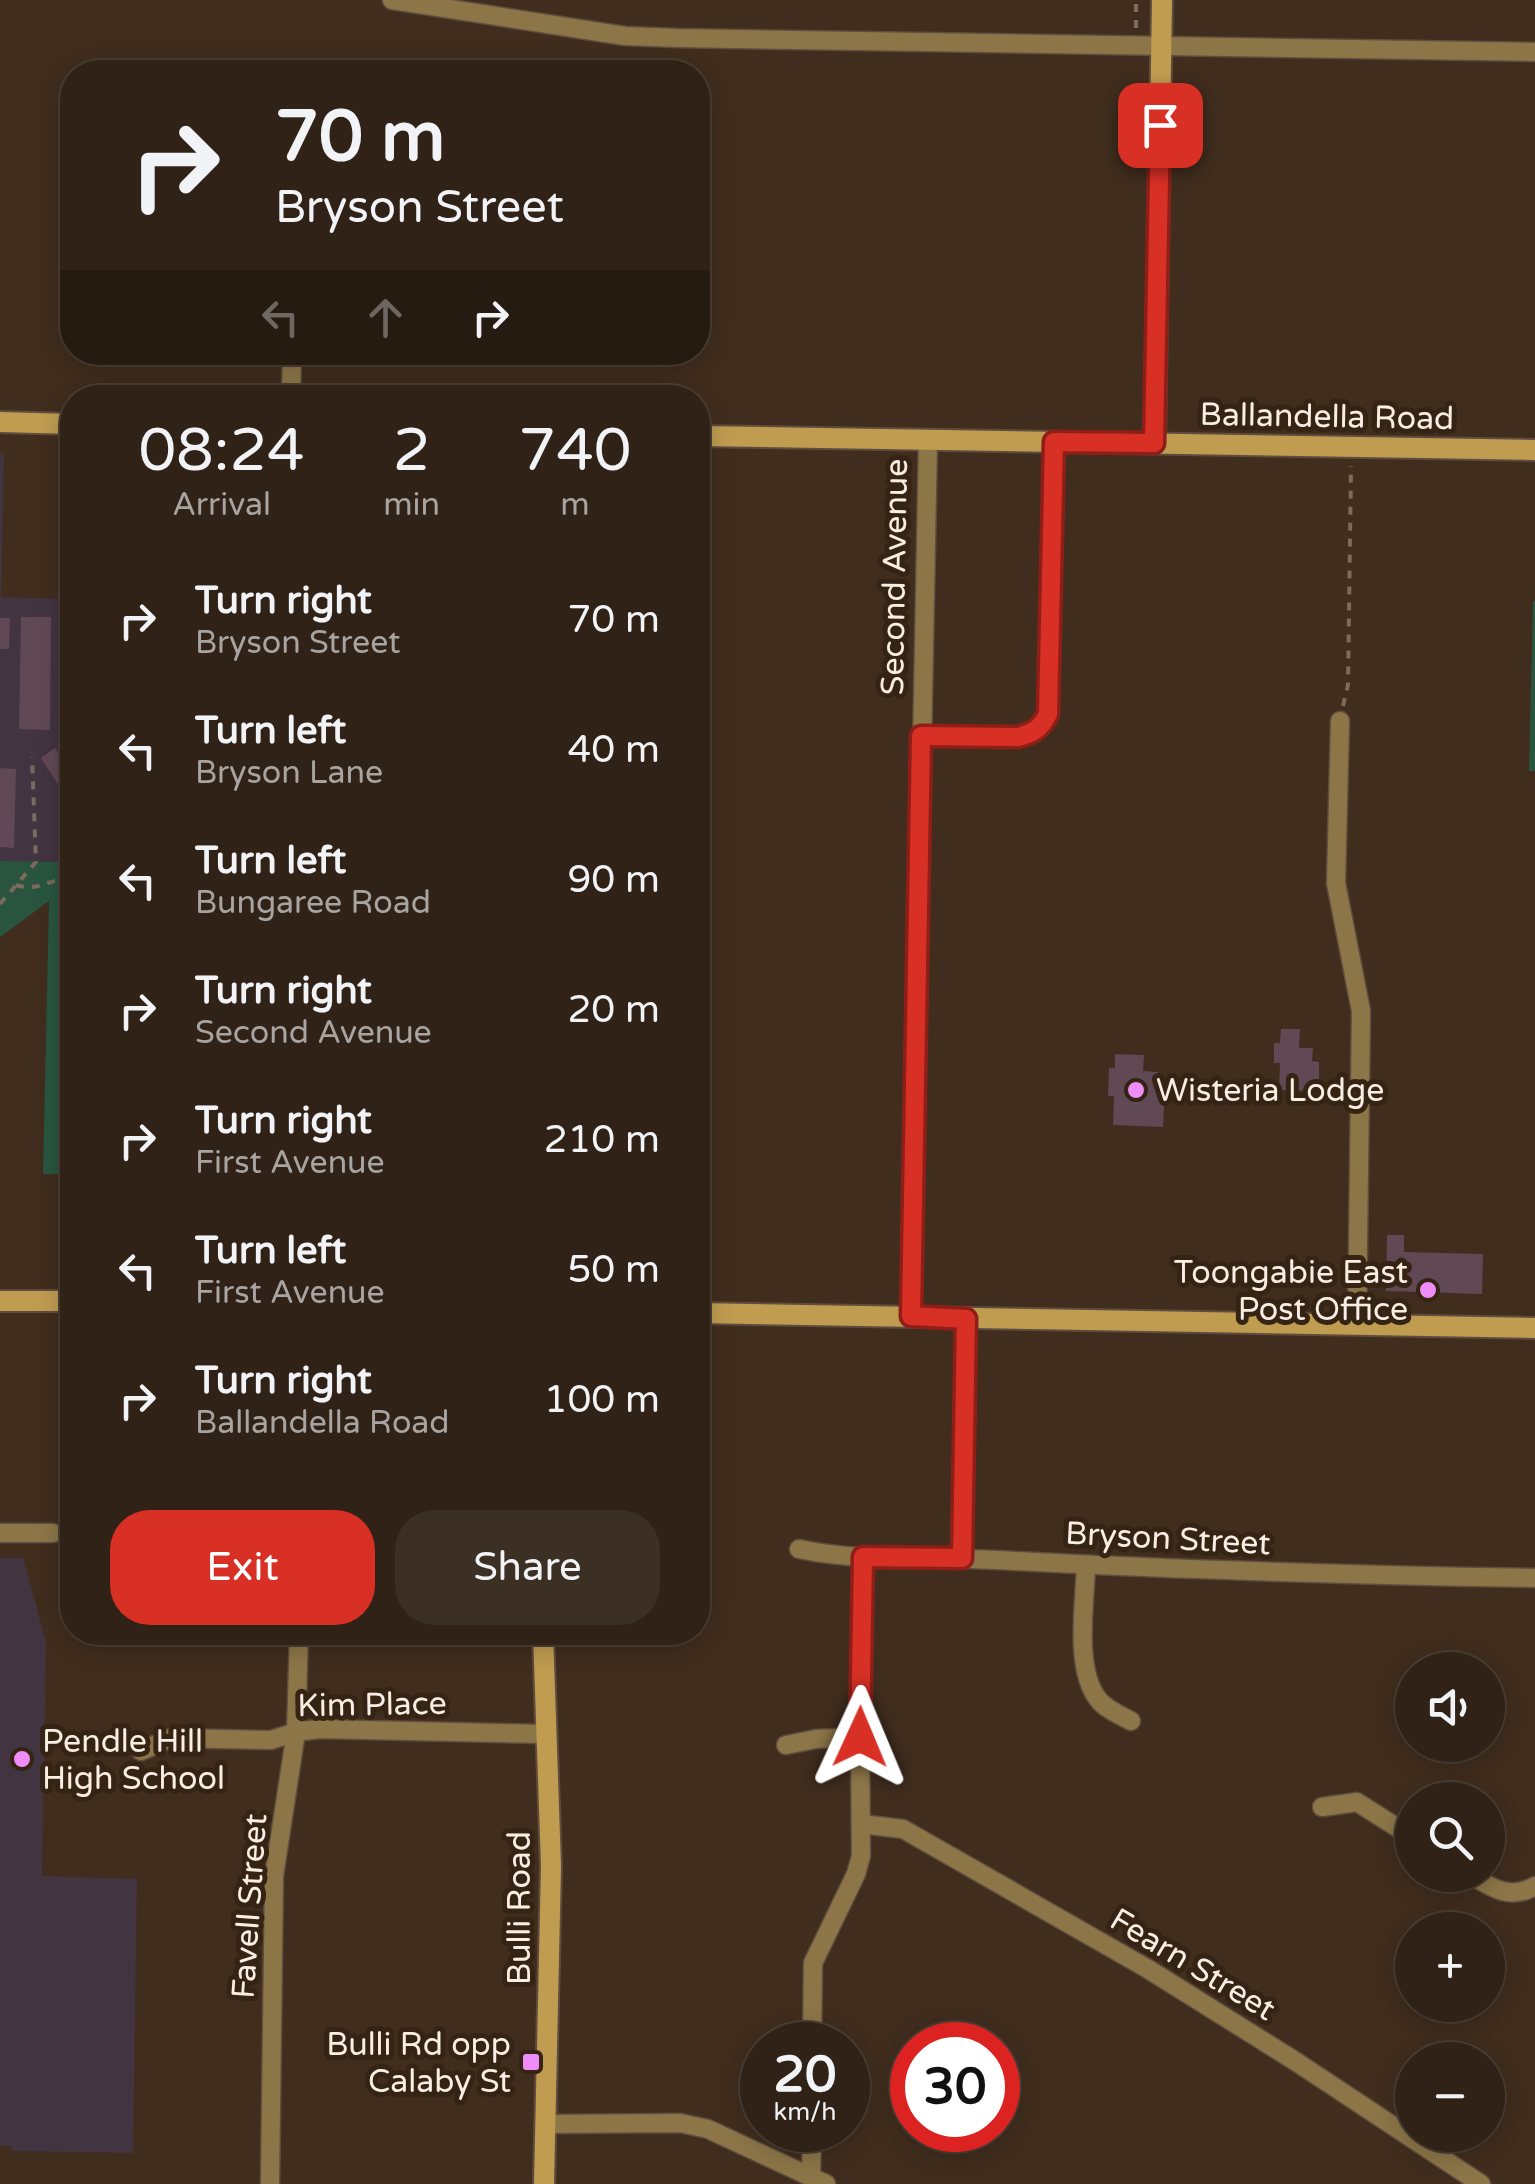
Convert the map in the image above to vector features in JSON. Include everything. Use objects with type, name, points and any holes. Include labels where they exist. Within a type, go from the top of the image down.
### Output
[{"type":"street","points":[[392,0],[626,36],[1535,52]]},
{"type":"street","points":[[1154,443],[1162,0]]},
{"type":"street","points":[[0,422],[60,424]]},
{"type":"street","name":"Ballandella Road","points":[[710,436],[1535,450]]},
{"type":"street","name":"Second Avenue","points":[[911,1316],[928,440]]},
{"type":"street","points":[[921,736],[1018,737],[1042,726],[1048,714],[1054,442]]},
{"type":"street","points":[[1340,721],[1336,883],[1361,1011],[1357,1323]]},
{"type":"street","points":[[0,1301],[60,1301]]},
{"type":"street","points":[[710,1313],[1535,1328]]},
{"type":"street","points":[[0,1532],[53,1533]]},
{"type":"street","name":"Bryson Street","points":[[800,1549],[863,1557],[1288,1574],[1535,1578]]},
{"type":"street","points":[[812,2022],[813,1963],[861,1856],[863,1557]]},
{"type":"street","points":[[1086,1565],[1087,1681],[1100,1702],[1131,1721]]},
{"type":"street","name":"Favell Street","points":[[270,2184],[274,1876],[296,1732],[299,1645]]},
{"type":"street","name":"Bulli Road","points":[[544,1645],[551,1866],[544,2184]]},
{"type":"street","name":"Kim Place","points":[[141,1751],[171,1738],[271,1740],[319,1730],[547,1734]]},
{"type":"street","points":[[786,1744],[860,1737]]},
{"type":"street","points":[[1322,1807],[1357,1802],[1395,1827]]},
{"type":"street","name":"Fearn Street","points":[[861,1824],[903,1828],[1132,1960],[1295,2061],[1475,2182]]},
{"type":"street","points":[[1503,1892],[1533,1891]]},
{"type":"street","points":[[545,2124],[680,2123],[708,2130],[819,2181]]},
{"type":"street","points":[[815,2152],[819,2181]]},
{"type":"lane","points":[[962,1558],[966,1319]]},
{"type":"path","points":[[1136,0],[1136,28]]},
{"type":"path","points":[[1340,721],[1348,686],[1351,446]]},
{"type":"path","points":[[0,904],[36,862],[32,757]]},
{"type":"path","points":[[16,886],[40,887],[60,878]]},
{"type":"shaded area","points":[[0,453],[4,453],[1,597],[60,599],[60,862],[0,861]]},
{"type":"shaded area","name":"Pendle Hill High School","points":[[0,1558],[23,1558],[46,1641],[42,1876],[137,1879],[133,2153],[12,2151],[12,2146],[0,2146]]},
{"type":"green space","points":[[1533,601],[1535,771],[1529,771]]},
{"type":"green space","points":[[0,861],[60,862],[60,1174],[43,1174],[49,901],[0,937]]},
{"type":"building","points":[[21,617],[51,617],[50,730],[19,729]]},
{"type":"building","points":[[0,618],[10,618],[9,649],[0,649]]},
{"type":"building","points":[[55,748],[60,756],[60,787],[41,758]]},
{"type":"building","points":[[0,768],[16,769],[14,848],[0,847]]},
{"type":"building","points":[[1281,1029],[1300,1029],[1299,1048],[1313,1048],[1312,1061],[1319,1062],[1319,1091],[1279,1090],[1280,1063],[1274,1063],[1274,1043],[1280,1043]]},
{"type":"building","name":"Wisteria Lodge","points":[[1115,1054],[1144,1055],[1143,1071],[1158,1072],[1158,1085],[1165,1085],[1163,1127],[1113,1125],[1114,1096],[1108,1096],[1109,1068],[1115,1068]]},
{"type":"building","points":[[1387,1235],[1404,1235],[1404,1252],[1483,1254],[1482,1294],[1386,1291]]},
{"type":"place","name":"Wisteria Lodge","points":[[1136,1090]]},
{"type":"place","name":"Toongabie East Post Office","points":[[1428,1290]]},
{"type":"place","name":"Pendle Hill High School","points":[[22,1759]]},
{"type":"place","name":"Bulli Rd opp Calaby St","points":[[531,2062]]},
{"type":"route","points":[[860,1737],[863,1557],[962,1558],[966,1319],[911,1316],[921,736],[1018,737],[1042,726],[1048,714],[1054,442],[1154,443],[1160,125]]}]
